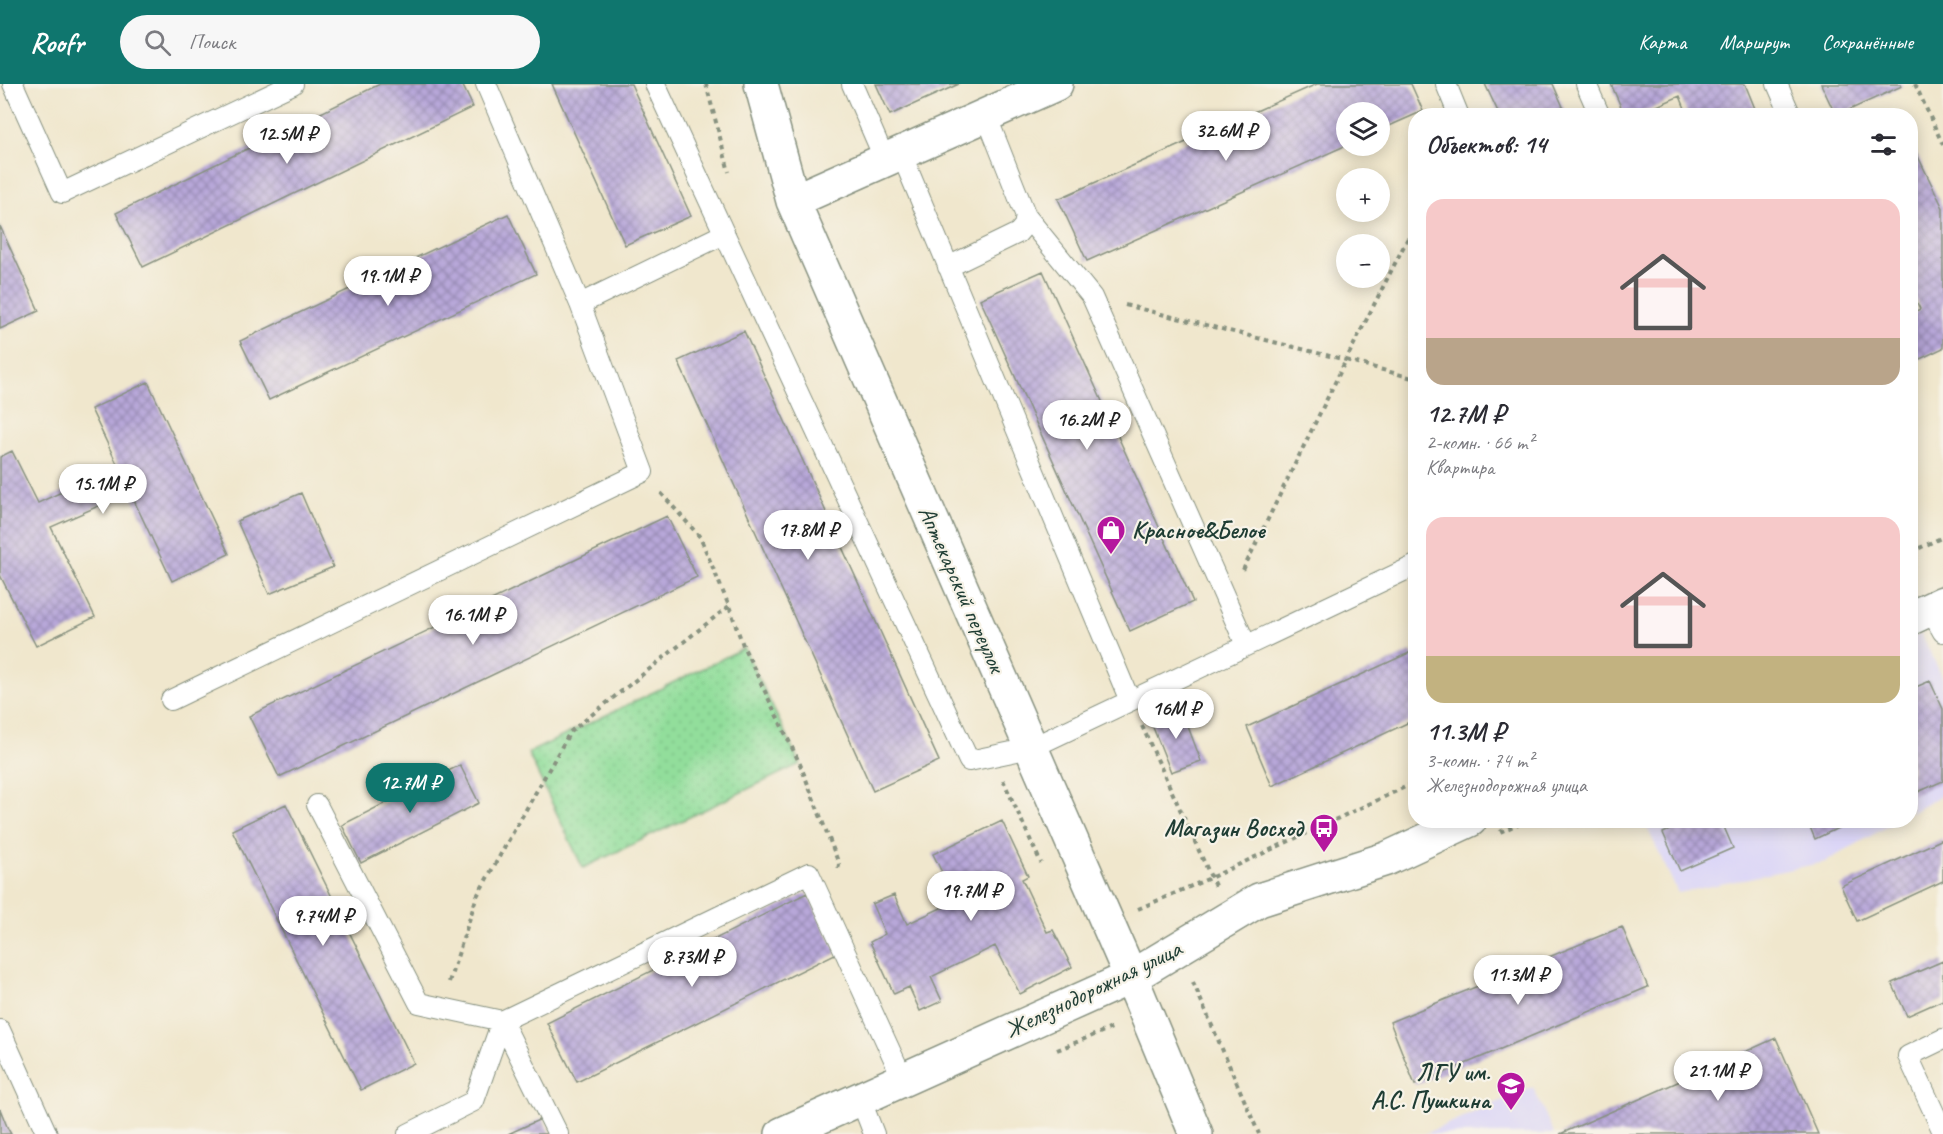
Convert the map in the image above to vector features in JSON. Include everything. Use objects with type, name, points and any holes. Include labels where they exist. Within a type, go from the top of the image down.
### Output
[{"type":"street","name":"Аптекарский переулок","points":[[761,84],[793,201],[1131,977],[1196,1134]]},
{"type":"street","points":[[793,201],[1056,84]]},
{"type":"street","name":"Железнодорожная улица","points":[[782,1134],[1131,977],[1259,900],[1386,859],[1453,828]]},
{"type":"lane","points":[[13,84],[62,193],[293,84]]},
{"type":"lane","points":[[171,700],[643,472],[579,304],[486,84]]},
{"type":"lane","points":[[655,84],[969,761],[1031,748],[1408,569]]},
{"type":"lane","points":[[852,84],[893,156],[948,267],[1130,701]]},
{"type":"lane","points":[[1446,84],[1456,108]]},
{"type":"lane","points":[[1586,84],[1596,108]]},
{"type":"lane","points":[[1777,84],[1788,108]]},
{"type":"lane","points":[[986,115],[1026,216],[1092,297],[1246,645]]},
{"type":"lane","points":[[948,267],[1018,233],[1024,226],[1026,216]]},
{"type":"lane","points":[[579,304],[724,234]]},
{"type":"lane","points":[[317,805],[418,1003],[502,1021],[809,873],[903,1079]]},
{"type":"lane","points":[[408,1134],[474,1101],[502,1021]]},
{"type":"lane","points":[[502,1021],[558,1134]]},
{"type":"lane","points":[[0,1030],[47,1134]]},
{"type":"lane","points":[[1943,1039],[1908,1056],[1943,1132]]},
{"type":"lane","points":[[860,1098],[873,1134]]},
{"type":"path","points":[[1915,84],[1943,145]]},
{"type":"path","points":[[1227,602],[1408,238]]},
{"type":"path","points":[[1092,297],[1408,377]]},
{"type":"path","points":[[643,472],[700,537],[744,648],[800,764],[839,864],[829,915]]},
{"type":"path","points":[[1918,549],[1943,537]]},
{"type":"path","points":[[440,1007],[477,896],[570,732],[729,606]]},
{"type":"path","points":[[1130,701],[1210,878]]},
{"type":"path","points":[[1107,922],[1210,878],[1408,786]]},
{"type":"path","points":[[1193,982],[1259,1134]]},
{"type":"shaded area","points":[[1921,634],[1943,678],[1943,794],[1918,809],[1918,635]]},
{"type":"shaded area","points":[[1647,828],[1885,828],[1825,862],[1678,893]]},
{"type":"shaded area","name":"ЛГУ им. А.С. Пушкина","points":[[1533,1087],[1554,1134],[1424,1134]]},
{"type":"green space","points":[[744,648],[800,764],[583,868],[528,753]]},
{"type":"building","points":[[380,84],[462,84],[473,107],[143,267],[116,213]]},
{"type":"building","points":[[552,84],[631,84],[691,216],[625,245]]},
{"type":"building","points":[[876,84],[959,84],[890,115]]},
{"type":"building","points":[[1317,84],[1411,84],[1422,108],[1408,108],[1408,118],[1390,126],[1390,102],[1336,102],[1336,150],[1087,261],[1058,199]]},
{"type":"building","points":[[1485,84],[1553,84],[1564,108],[1496,108]]},
{"type":"building","points":[[1611,84],[1745,84],[1755,108],[1685,108],[1680,96],[1652,108],[1622,108]]},
{"type":"building","points":[[1821,84],[1901,84],[1902,86],[1854,108],[1832,108]]},
{"type":"building","points":[[1918,156],[1943,208],[1943,348],[1920,359],[1918,355],[1918,310],[1920,309],[1918,305]]},
{"type":"building","points":[[508,214],[536,274],[269,400],[240,341]]},
{"type":"building","points":[[0,226],[39,311],[0,329]]},
{"type":"building","points":[[1043,271],[1193,602],[1130,631],[980,299]]},
{"type":"building","points":[[744,331],[939,761],[873,791],[678,361]]},
{"type":"building","points":[[148,382],[229,554],[172,581],[130,492],[51,527],[95,617],[36,646],[0,575],[0,457],[12,451],[38,503],[118,466],[91,409]]},
{"type":"building","points":[[301,493],[333,567],[269,594],[237,521]]},
{"type":"building","points":[[667,516],[697,577],[279,777],[249,716]]},
{"type":"building","points":[[1408,653],[1408,723],[1272,786],[1247,727]]},
{"type":"building","points":[[1930,681],[1943,709],[1943,781],[1918,792],[1918,686]]},
{"type":"building","points":[[1181,708],[1201,761],[1171,772],[1150,720]]},
{"type":"building","points":[[460,765],[479,803],[361,863],[342,825]]},
{"type":"building","points":[[286,804],[414,1063],[361,1090],[232,830]]},
{"type":"building","points":[[1002,821],[1028,876],[1022,879],[1047,932],[1053,930],[1072,967],[1020,994],[995,946],[931,977],[942,1001],[920,1011],[909,987],[894,994],[870,942],[885,934],[872,904],[894,895],[907,924],[956,901],[933,854]]},
{"type":"building","points":[[1674,828],[1724,828],[1733,848],[1680,871],[1663,833]]},
{"type":"building","points":[[1810,828],[1838,828],[1815,839]]},
{"type":"building","points":[[1943,839],[1943,881],[1857,921],[1841,886]]},
{"type":"building","points":[[807,893],[837,953],[577,1082],[547,1023]]},
{"type":"building","points":[[1622,927],[1648,987],[1415,1085],[1390,1022]]},
{"type":"building","points":[[1943,961],[1943,1000],[1907,1016],[1892,983]]},
{"type":"building","points":[[1776,1038],[1818,1134],[1560,1134],[1633,1102]]},
{"type":"building","points":[[0,1109],[8,1129],[11,1134],[0,1134]]},
{"type":"building","points":[[543,1118],[550,1134],[508,1134]]},
{"type":"place","name":"Красное&Белое","points":[[1111,556]]},
{"type":"place","name":"Магазин Восход","points":[[1324,854]]},
{"type":"place","name":"ЛГУ им. А.С. Пушкина","points":[[1511,1112]]}]
